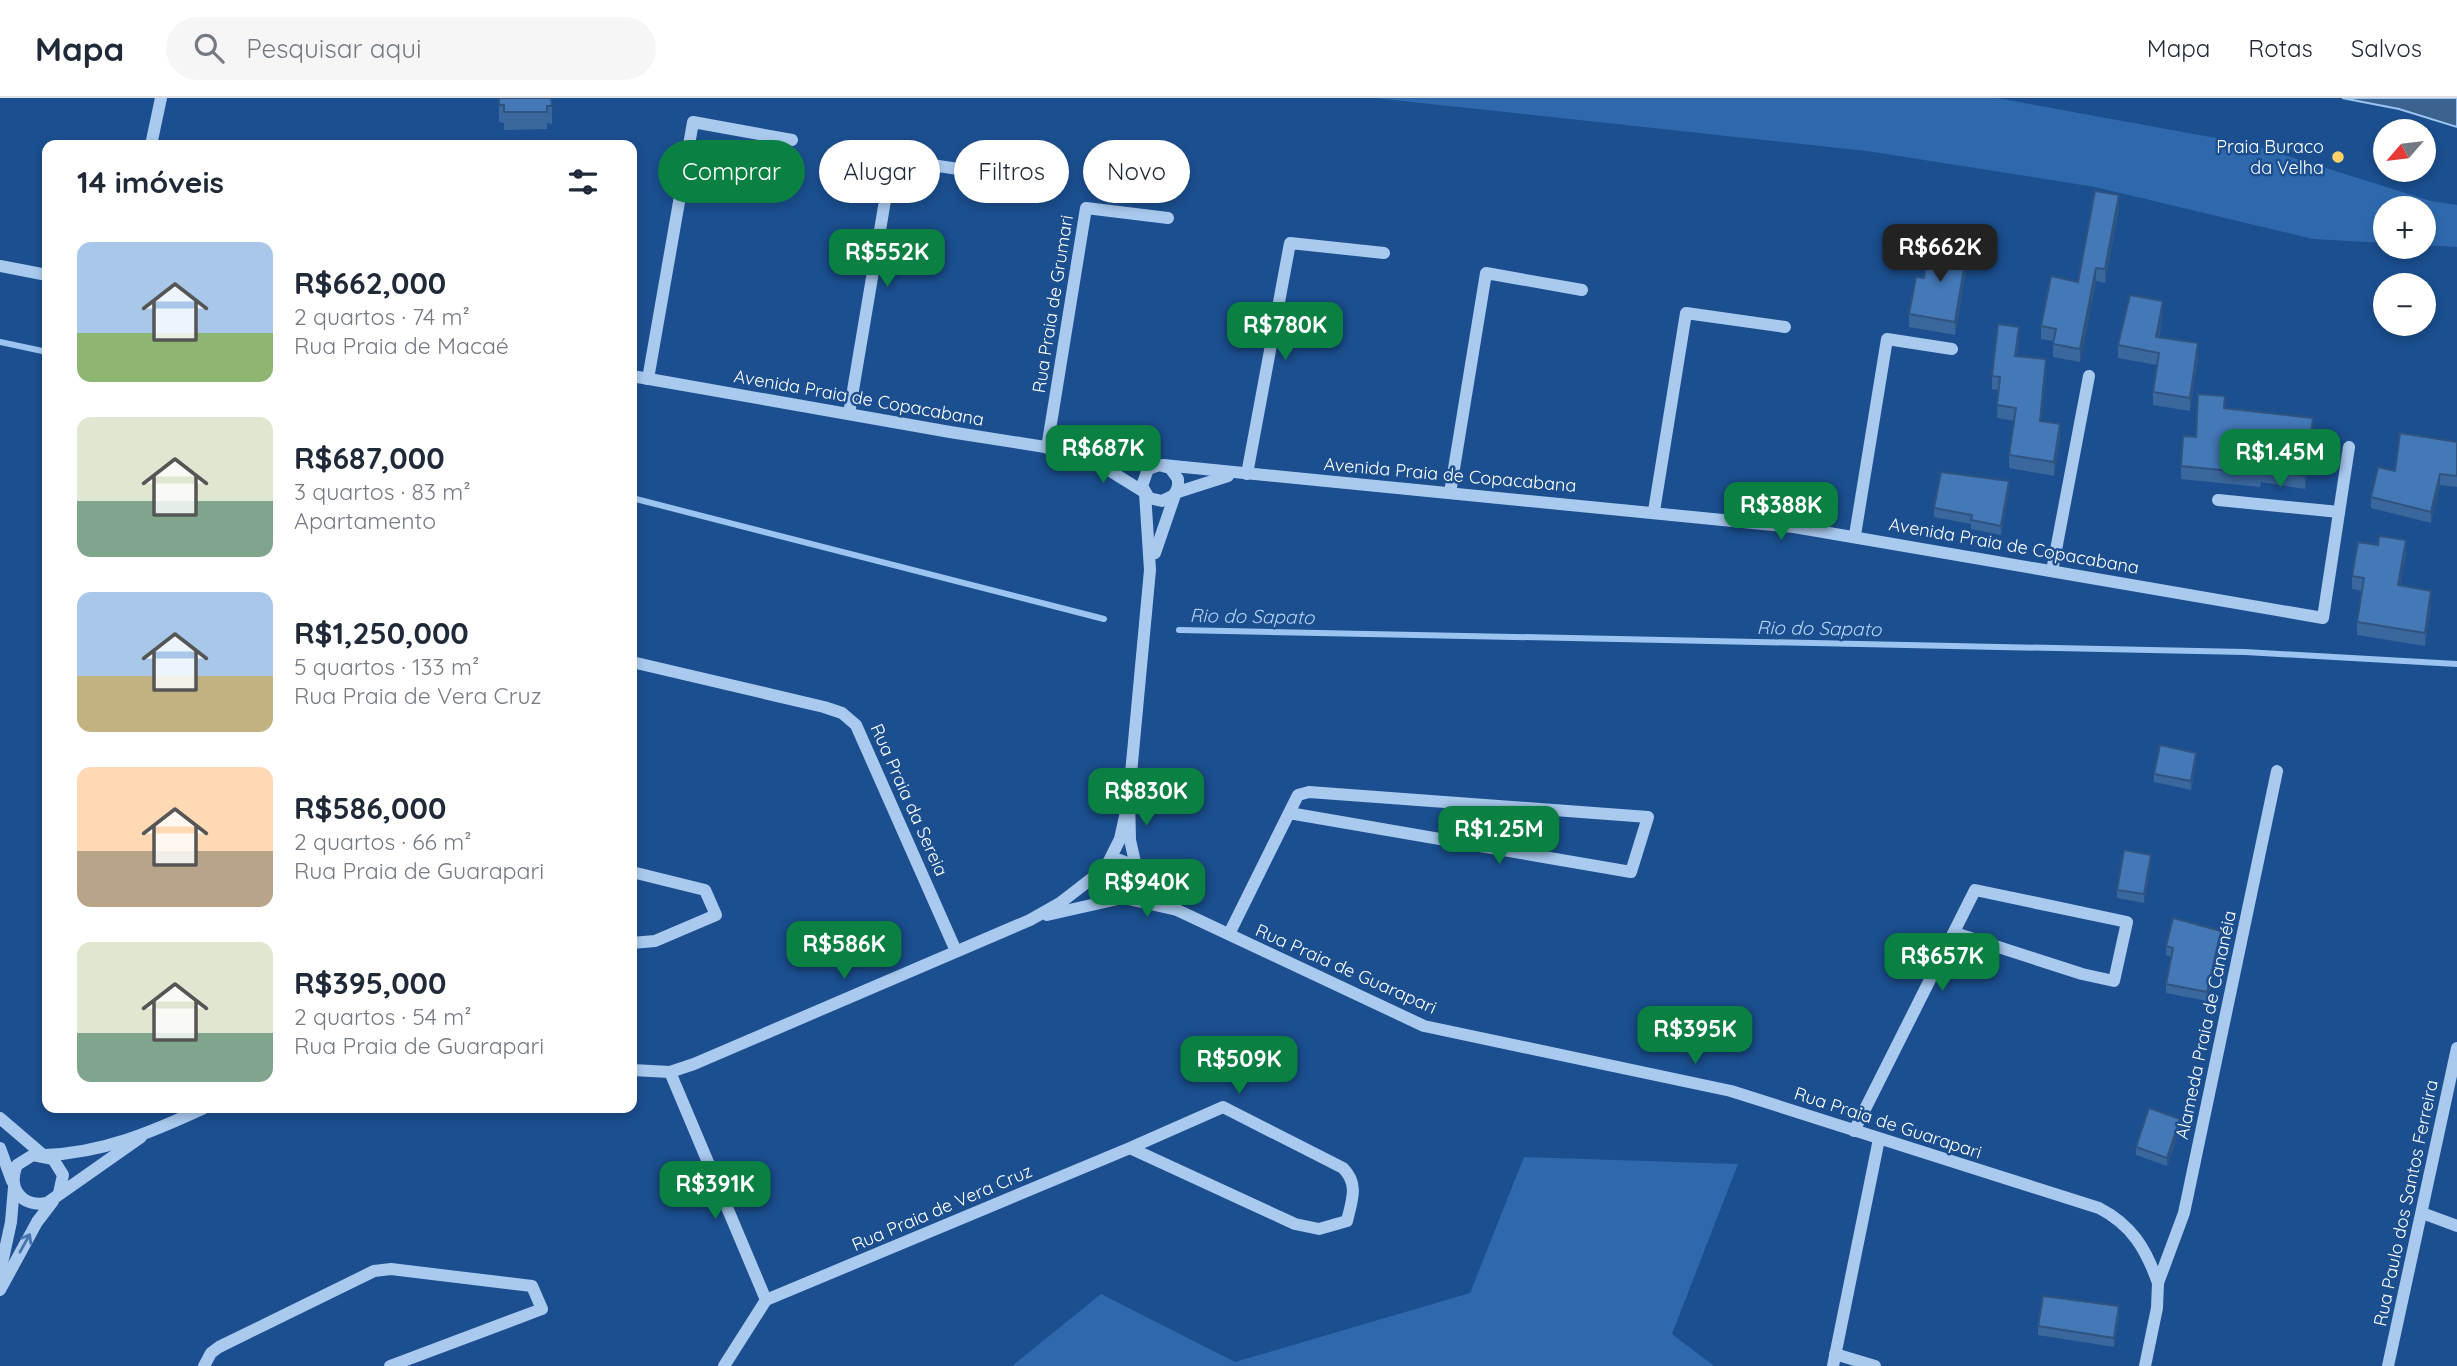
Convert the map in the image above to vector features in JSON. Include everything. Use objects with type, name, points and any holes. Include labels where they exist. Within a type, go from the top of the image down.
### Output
[{"type":"street","points":[[152,140],[161,98]]},
{"type":"street","points":[[690,140],[693,122],[787,140]]},
{"type":"street","points":[[849,414],[892,159],[954,168]]},
{"type":"street","points":[[648,379],[679,203]]},
{"type":"street","name":"Rua Praia de Grumari","points":[[1047,447],[1087,208],[1168,218]]},
{"type":"street","points":[[1242,474],[1290,243],[1384,253]]},
{"type":"street","points":[[0,267],[42,274]]},
{"type":"street","points":[[1450,493],[1486,273],[1582,290]]},
{"type":"street","points":[[1654,511],[1686,313],[1786,327]]},
{"type":"street","points":[[1855,535],[1887,339],[1952,349]]},
{"type":"street","points":[[2052,571],[2089,376]]},
{"type":"street","name":"Avenida Praia de Copacabana","points":[[637,377],[1161,465],[1654,511],[1855,535],[2323,618],[2339,512]]},
{"type":"street","points":[[2218,500],[2339,512],[2349,447]]},
{"type":"street","name":"Avenida Praia de Copacabana","points":[[1080,453],[1144,492]]},
{"type":"street","points":[[1129,795],[1119,839],[1101,882],[1104,889],[1122,899],[1131,896],[1139,884],[1130,840],[1129,795],[1150,570],[1144,474],[1161,465],[1170,467],[1178,479],[1150,570]]},
{"type":"street","name":"Avenida Praia de Copacabana","points":[[1175,494],[1242,474]]},
{"type":"street","points":[[1144,492],[1156,501],[1169,499],[1175,494]]},
{"type":"street","name":"Rua Praia da Sereia","points":[[637,663],[824,706],[842,713],[856,725],[956,951]]},
{"type":"street","name":"Alameda Praia de Cananéia","points":[[2158,1283],[2184,1213],[2277,771]]},
{"type":"street","points":[[1229,934],[1289,813],[1298,795],[1309,792],[1648,817],[1631,873],[1289,813]]},
{"type":"street","points":[[1105,868],[1120,860],[1136,868]]},
{"type":"street","name":"Rua Praia de Guarapari","points":[[637,1070],[670,1072],[1030,920],[1059,903],[1105,868]]},
{"type":"street","name":"Rua Praia de Guarapari","points":[[1136,868],[1177,910]]},
{"type":"street","points":[[637,873],[705,890],[716,915],[655,941],[637,943]]},
{"type":"street","points":[[1854,1131],[1975,890],[2127,922],[2114,981],[2082,974],[1955,933]]},
{"type":"street","name":"Rua Praia de Guarapari","points":[[1030,920],[1122,899],[1177,910],[1424,1026],[1731,1091],[2109,1213],[2137,1237],[2150,1259],[2158,1283]]},
{"type":"street","name":"Rua Paulo dos Santos Ferreira","points":[[2388,1366],[2457,1048]]},
{"type":"street","points":[[670,1072],[766,1300],[724,1366]]},
{"type":"street","name":"Rua Praia de Vera Cruz","points":[[766,1300],[1223,1107],[1343,1168],[1354,1188],[1347,1221],[1319,1229],[1295,1224],[1130,1148]]},
{"type":"street","points":[[0,1273],[11,1222],[17,1165],[24,1158],[89,1151],[141,1137],[193,1113]]},
{"type":"street","points":[[0,1118],[60,1166],[63,1185],[37,1222],[0,1290]]},
{"type":"street","points":[[0,1149],[18,1195],[32,1203],[47,1203],[141,1137]]},
{"type":"street","points":[[1875,1366],[1834,1360],[1879,1139]]},
{"type":"street","points":[[2422,1213],[2457,1226]]},
{"type":"street","points":[[204,1366],[211,1353],[219,1347],[374,1271],[391,1269],[532,1286],[542,1309],[390,1366]]},
{"type":"street","points":[[2145,1366],[2157,1308],[2158,1283]]},
{"type":"shaded area","points":[[1375,98],[1997,98],[2249,144],[2415,196],[2373,196],[2373,242],[2313,239],[2095,187],[1867,151]]},
{"type":"shaded area","points":[[2342,98],[2457,98],[2457,127],[2436,119]]},
{"type":"shaded area","points":[[2436,202],[2457,205],[2457,247],[2436,246]]},
{"type":"shaded area","points":[[1524,1157],[1738,1164],[1672,1334],[1714,1366],[1012,1366],[1101,1294],[1235,1362],[1470,1293]]},
{"type":"building","points":[[499,98],[551,98],[552,106],[547,106],[547,112],[504,112],[504,105],[499,105]]},
{"type":"building","points":[[2095,191],[2119,195],[2105,269],[2096,268],[2080,349],[2053,344],[2056,329],[2041,326],[2051,276],[2078,282]]},
{"type":"building","points":[[1930,243],[1967,250],[1955,322],[1909,314],[1916,277],[1924,278]]},
{"type":"building","points":[[2130,295],[2163,301],[2156,337],[2198,343],[2190,398],[2153,392],[2159,353],[2118,345]]},
{"type":"building","points":[[1998,324],[2019,327],[2015,356],[2046,359],[2040,421],[2060,424],[2054,462],[2009,455],[2016,408],[1997,405],[2000,377],[1992,376]]},
{"type":"building","points":[[2198,394],[2225,396],[2224,408],[2313,418],[2305,476],[2261,469],[2260,474],[2181,466],[2183,436],[2196,437]]},
{"type":"building","points":[[2400,433],[2457,442],[2457,476],[2440,474],[2431,512],[2371,497],[2378,467],[2395,471]]},
{"type":"building","points":[[1941,472],[2009,481],[2001,526],[1971,520],[1972,515],[1934,508]]},
{"type":"building","points":[[2379,536],[2406,540],[2398,585],[2431,591],[2425,633],[2357,622],[2364,578],[2352,576],[2358,542],[2378,545]]},
{"type":"building","points":[[2160,745],[2196,753],[2191,781],[2154,774]]},
{"type":"building","points":[[2124,850],[2151,855],[2144,894],[2117,890]]},
{"type":"building","points":[[2173,918],[2221,931],[2207,992],[2166,984],[2173,948],[2166,946]]},
{"type":"building","points":[[2149,1108],[2180,1119],[2167,1158],[2136,1147]]},
{"type":"building","points":[[2043,1296],[2119,1306],[2114,1338],[2038,1326]]},
{"type":"waterway","name":"Rio do Sapato","points":[[0,342],[42,351]]},
{"type":"waterway","name":"Rio do Sapato","points":[[637,499],[1104,619]]},
{"type":"waterway","name":"Rio do Sapato","points":[[1179,630],[2245,652],[2457,664]]},
{"type":"place","name":"Praia Buraco da Velha","points":[[2338,157]]}]
